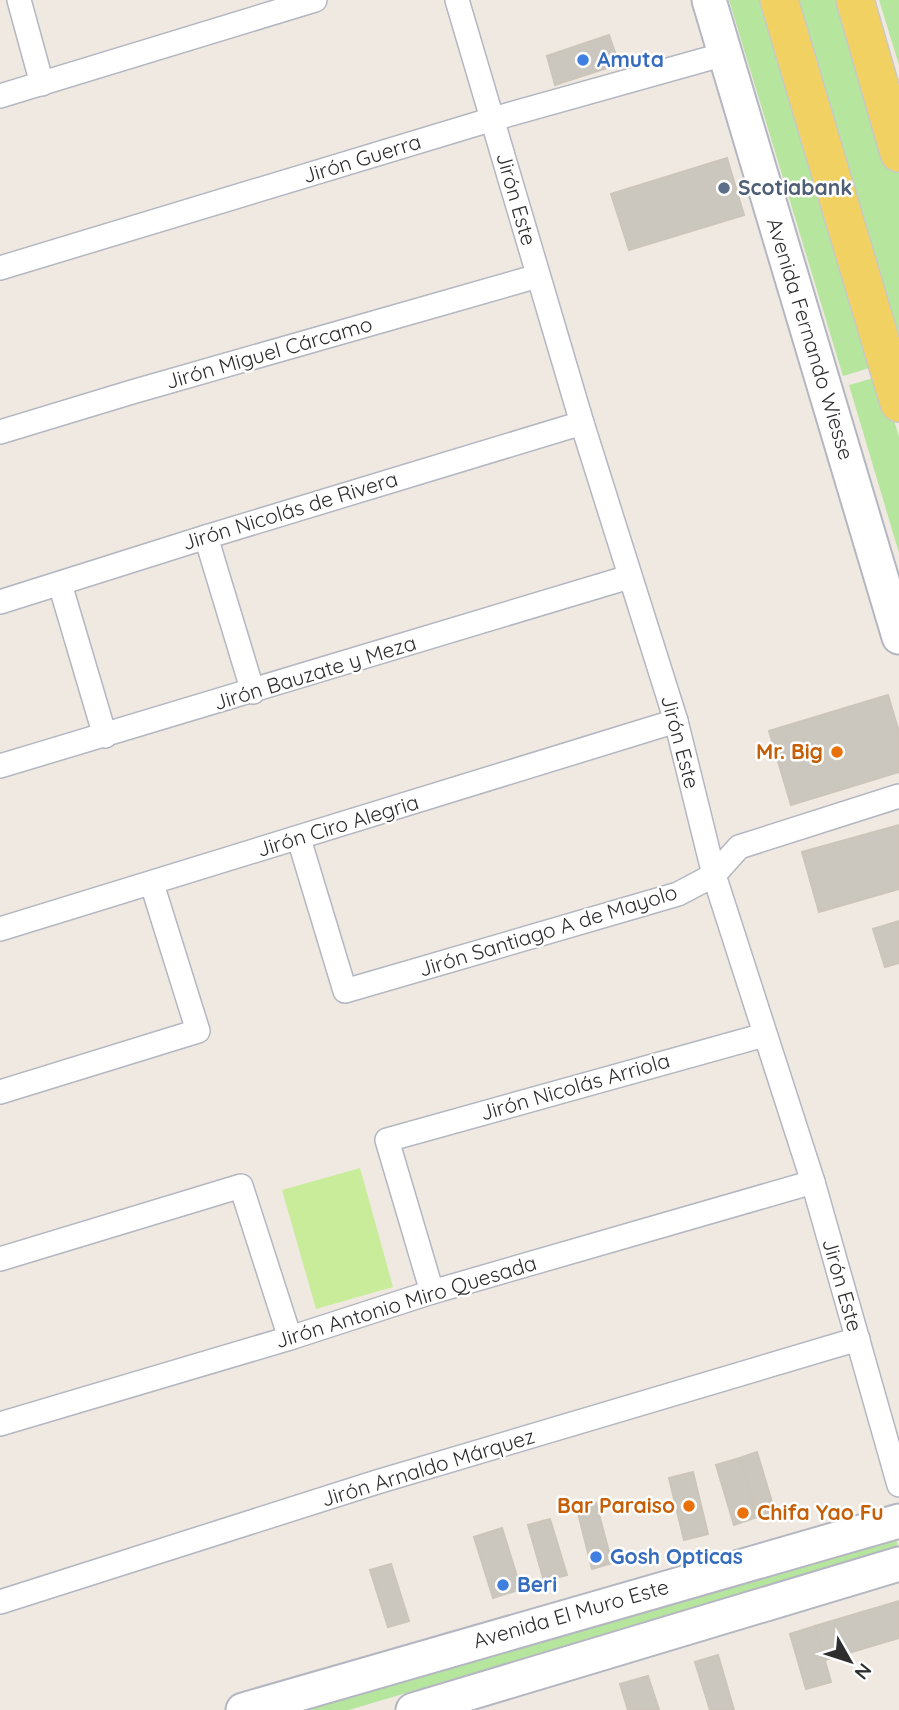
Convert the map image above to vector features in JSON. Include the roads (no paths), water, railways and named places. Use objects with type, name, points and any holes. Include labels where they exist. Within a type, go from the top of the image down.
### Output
[{"type":"main road","name":"Avenida Fernando Wiesse","points":[[709,0],[899,637]]},
{"type":"main road","points":[[779,0],[899,403]]},
{"type":"main road","points":[[855,0],[899,153]]},
{"type":"main road","name":"Avenida El Muro Este","points":[[243,1710],[899,1521]]},
{"type":"main road","points":[[413,1710],[899,1564]]},
{"type":"street","points":[[19,0],[42,84]]},
{"type":"street","points":[[0,96],[316,0]]},
{"type":"street","name":"Jirón Este","points":[[457,0],[582,423],[676,721],[714,875],[813,1182],[899,1485]]},
{"type":"street","name":"Jirón Guerra","points":[[0,268],[493,119],[725,54]]},
{"type":"street","name":"Jirón Miguel Cárcamo","points":[[0,432],[538,276]]},
{"type":"street","name":"Jirón Nicolás de Rivera","points":[[0,602],[582,423]]},
{"type":"street","points":[[206,537],[253,692]]},
{"type":"street","name":"Jirón Bauzate y Meza","points":[[0,766],[629,577]]},
{"type":"street","points":[[60,584],[105,736]]},
{"type":"street","name":"Jirón Ciro Alegria","points":[[0,929],[676,721]]},
{"type":"street","name":"Jirón Santiago A de Mayolo","points":[[299,839],[345,991],[678,894],[714,875],[739,847],[899,796]]},
{"type":"street","points":[[0,1092],[198,1031],[152,884]]},
{"type":"street","name":"Jirón Nicolás Arriola","points":[[432,1292],[387,1140],[764,1035]]},
{"type":"street","name":"Jirón Antonio Miro Quesada","points":[[0,1424],[290,1338],[432,1292],[813,1182]]},
{"type":"street","points":[[0,1259],[241,1186],[290,1338]]},
{"type":"street","name":"Jirón Arnaldo Márquez","points":[[0,1602],[377,1482],[858,1339]]},
{"type":"place","name":"Amuta","points":[[583,60]]},
{"type":"place","name":"Scotiabank","points":[[724,188]]},
{"type":"place","name":"Mr. Big","points":[[837,752]]},
{"type":"place","name":"Bar Paraiso","points":[[689,1506]]},
{"type":"place","name":"Chifa Yao Fu","points":[[743,1513]]},
{"type":"place","name":"Gosh Opticas","points":[[596,1557]]},
{"type":"place","name":"Beri","points":[[503,1585]]}]
